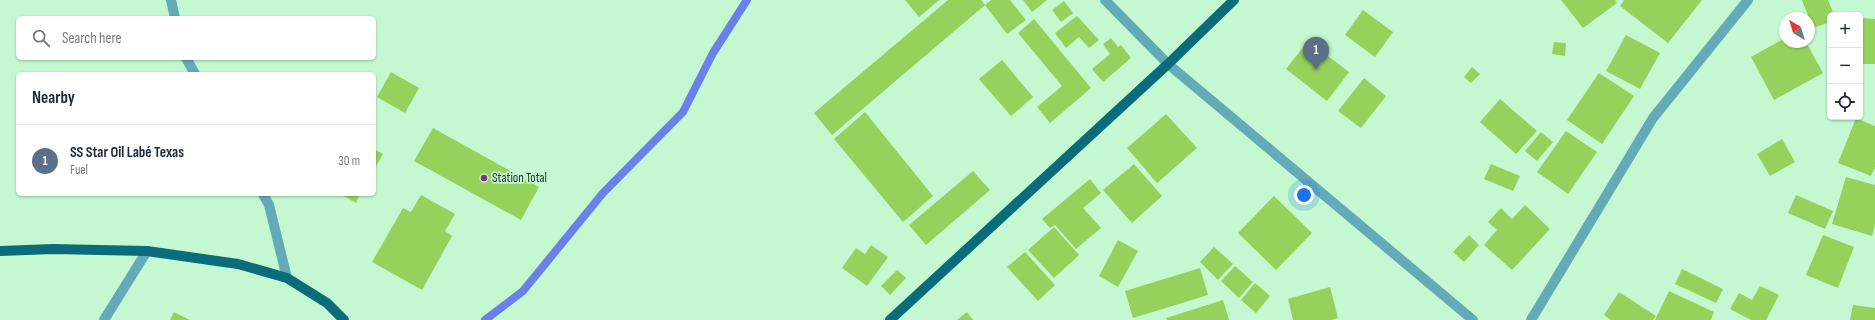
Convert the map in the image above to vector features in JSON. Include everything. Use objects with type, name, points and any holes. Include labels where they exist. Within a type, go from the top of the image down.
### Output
[{"type":"main road","points":[[890,320],[1168,64],[1234,0]]},
{"type":"main road","points":[[0,251],[54,249],[147,251],[238,264],[287,278],[327,303],[344,320]]},
{"type":"street","points":[[171,0],[175,16]]},
{"type":"street","points":[[1105,0],[1168,64],[1473,320]]},
{"type":"street","points":[[1520,320],[1532,320],[1653,118],[1748,0]]},
{"type":"street","points":[[187,60],[194,72]]},
{"type":"street","points":[[264,196],[270,205],[287,278]]},
{"type":"street","points":[[104,320],[147,251]]},
{"type":"building","points":[[905,0],[939,0],[919,17]]},
{"type":"building","points":[[948,0],[981,0],[985,5],[832,135],[814,113]]},
{"type":"building","points":[[991,0],[1010,0],[1026,20],[1007,34],[985,5]]},
{"type":"building","points":[[1023,0],[1047,0],[1032,12]]},
{"type":"building","points":[[1561,0],[1615,0],[1617,3],[1583,28]]},
{"type":"building","points":[[1624,0],[1702,0],[1668,43],[1620,6]]},
{"type":"building","points":[[1802,0],[1828,0],[1833,12],[1827,12],[1827,23],[1815,27],[1815,12],[1807,12]]},
{"type":"building","points":[[1064,1],[1073,13],[1061,22],[1052,10]]},
{"type":"building","points":[[1363,10],[1393,32],[1375,57],[1345,35]]},
{"type":"building","points":[[1077,16],[1099,40],[1089,48],[1079,37],[1066,48],[1055,33]]},
{"type":"building","points":[[1863,18],[1875,19],[1875,64],[1863,64]]},
{"type":"building","points":[[1034,19],[1091,88],[1050,123],[1037,107],[1062,86],[1018,33]]},
{"type":"building","points":[[1626,35],[1660,53],[1640,89],[1606,71]]},
{"type":"building","points":[[1111,38],[1118,47],[1121,45],[1131,58],[1103,82],[1092,69],[1110,54],[1103,44]]},
{"type":"building","points":[[1308,41],[1349,72],[1327,101],[1286,69]]},
{"type":"building","points":[[1779,41],[1779,48],[1809,48],[1823,73],[1774,100],[1751,57]]},
{"type":"building","points":[[1554,42],[1566,43],[1565,56],[1552,54]]},
{"type":"building","points":[[1002,60],[1033,97],[1011,116],[979,79]]},
{"type":"building","points":[[1472,67],[1480,74],[1471,83],[1464,77]]},
{"type":"building","points":[[391,72],[419,88],[405,113],[377,97]]},
{"type":"building","points":[[1599,73],[1634,96],[1602,144],[1567,120]]},
{"type":"building","points":[[1364,78],[1386,96],[1361,128],[1338,111]]},
{"type":"building","points":[[1500,99],[1537,131],[1516,154],[1480,122]]},
{"type":"building","points":[[865,112],[933,196],[903,222],[834,139]]},
{"type":"building","points":[[1166,114],[1197,148],[1157,183],[1127,148]]},
{"type":"building","points":[[1855,120],[1861,120],[1875,126],[1875,167],[1871,176],[1838,163]]},
{"type":"building","name":"Station Total","points":[[433,128],[539,187],[521,220],[414,161]]},
{"type":"building","points":[[1566,131],[1597,152],[1568,194],[1537,172]]},
{"type":"building","points":[[1541,132],[1553,142],[1537,161],[1525,151]]},
{"type":"building","points":[[1782,139],[1795,162],[1770,176],[1757,154]]},
{"type":"building","points":[[376,150],[383,154],[376,166]]},
{"type":"building","points":[[1134,164],[1162,196],[1132,223],[1103,190]]},
{"type":"building","points":[[1491,164],[1520,176],[1513,191],[1484,179]]},
{"type":"building","points":[[973,171],[990,190],[926,245],[909,225]]},
{"type":"building","points":[[1846,177],[1875,185],[1875,225],[1872,236],[1832,224]]},
{"type":"building","points":[[1090,179],[1101,193],[1083,208],[1101,228],[1076,249],[1055,225],[1050,228],[1042,219]]},
{"type":"building","points":[[421,195],[455,214],[445,231],[452,236],[422,290],[372,262],[403,208],[411,212]]},
{"type":"building","points":[[1796,195],[1833,211],[1825,229],[1788,213]]},
{"type":"building","points":[[344,196],[359,196],[356,203]]},
{"type":"building","points":[[1274,196],[1312,233],[1276,270],[1238,233]]},
{"type":"building","points":[[1525,205],[1550,229],[1512,270],[1484,245],[1497,230],[1488,222],[1501,208],[1512,219]]},
{"type":"building","points":[[1054,227],[1079,255],[1054,278],[1028,250]]},
{"type":"building","points":[[1469,235],[1479,245],[1464,262],[1453,252]]},
{"type":"building","points":[[1823,235],[1854,247],[1838,288],[1806,275]]},
{"type":"building","points":[[1118,240],[1138,251],[1118,287],[1099,276]]},
{"type":"building","points":[[871,245],[888,257],[867,286],[842,268],[856,248],[865,254]]},
{"type":"building","points":[[1214,247],[1233,264],[1218,280],[1200,262]]},
{"type":"building","points":[[1025,252],[1055,285],[1038,301],[1007,267]]},
{"type":"building","points":[[1235,266],[1253,282],[1239,298],[1221,281]]},
{"type":"building","points":[[1200,268],[1208,295],[1133,318],[1125,291]]},
{"type":"building","points":[[1682,269],[1723,289],[1716,303],[1675,284]]},
{"type":"building","points":[[897,270],[906,278],[890,295],[881,286]]},
{"type":"building","points":[[1255,283],[1270,296],[1256,313],[1241,300]]},
{"type":"building","points":[[1760,286],[1779,295],[1766,320],[1751,320],[1730,309],[1739,293],[1752,300]]},
{"type":"building","points":[[1330,287],[1338,318],[1331,320],[1293,320],[1288,299]]},
{"type":"building","points":[[1669,291],[1714,312],[1711,320],[1655,320]]},
{"type":"building","points":[[1619,292],[1656,316],[1653,320],[1611,320],[1604,315]]},
{"type":"building","points":[[1223,300],[1229,320],[1167,320],[1166,318]]},
{"type":"building","points":[[1853,305],[1875,308],[1875,320],[1850,320]]},
{"type":"building","points":[[174,312],[190,320],[170,320]]},
{"type":"building","points":[[967,312],[973,320],[957,320]]},
{"type":"waterway","points":[[485,320],[523,291],[603,193],[683,112],[713,53],[747,0]]},
{"type":"place","name":"SS Star Oil Labé Texas","points":[[1316,70]]},
{"type":"place","name":"Station Total","points":[[484,178]]}]
